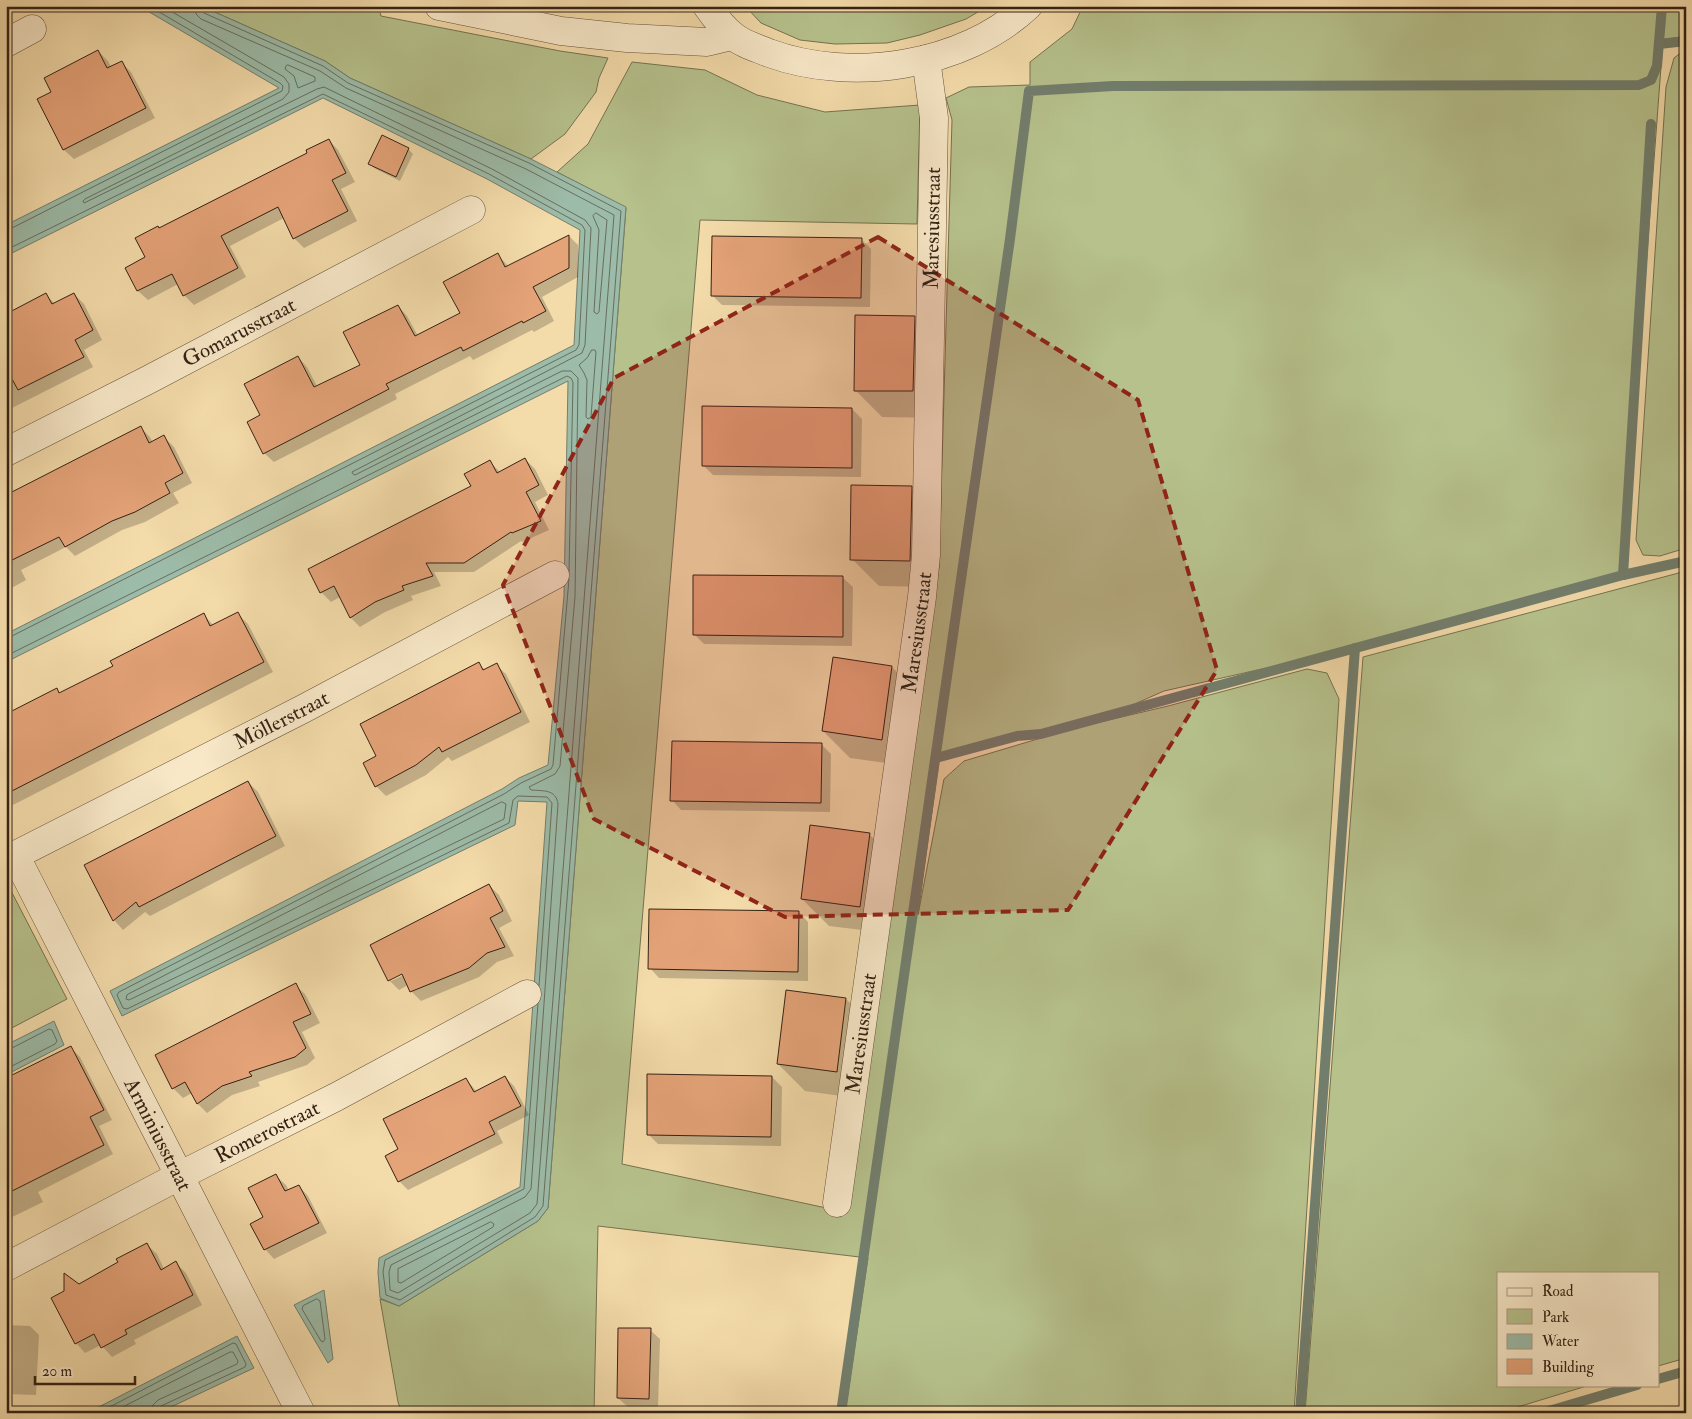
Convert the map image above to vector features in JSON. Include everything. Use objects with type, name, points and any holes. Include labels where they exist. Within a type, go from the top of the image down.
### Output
[{"type":"street","points":[[439,6],[561,32],[707,42],[732,36]]},
{"type":"street","points":[[707,6],[732,36],[755,48],[803,63],[831,67],[887,66],[926,59],[991,33],[1016,17],[1028,6]]},
{"type":"street","points":[[6,43],[32,29]]},
{"type":"street","name":"Maresiusstraat","points":[[837,1203],[922,597],[926,555],[934,118],[926,59]]},
{"type":"street","name":"Gomarusstraat","points":[[6,452],[148,380],[471,210]]},
{"type":"street","name":"Möllerstraat","points":[[11,858],[303,709],[555,575]]},
{"type":"street","name":"Arminiusstraat","points":[[11,858],[180,1176],[301,1413]]},
{"type":"street","name":"Romerostraat","points":[[6,1267],[336,1097],[527,994]]},
{"type":"highlighted area","points":[[878,237],[1138,400],[1217,670],[1068,910],[785,917],[594,819],[503,585],[614,378]]},
{"type":"green space","points":[[201,6],[365,6],[379,9],[381,16],[560,51],[608,58],[599,78],[596,92],[565,134],[531,159],[350,78],[325,61]]},
{"type":"green space","points":[[610,6],[670,6],[673,12]]},
{"type":"green space","points":[[745,6],[988,6],[966,19],[920,35],[887,43],[835,44],[800,40],[761,23]]},
{"type":"green space","points":[[1083,6],[1686,6],[1686,36],[1663,40],[1623,575],[1355,648],[1164,691],[1103,718],[1041,734],[1017,736],[939,760],[918,915],[944,779],[964,761],[1071,729],[1168,706],[1307,669],[1327,673],[1339,699],[1294,1413],[845,1413],[868,1258],[598,1226],[594,1413],[402,1413],[398,1402],[380,1299],[399,1306],[538,1221],[548,1208],[626,208],[557,172],[588,144],[632,62],[705,70],[757,95],[825,112],[920,105],[917,224],[700,220],[622,1164],[845,1212],[939,567],[952,120],[946,98],[969,87],[1030,85],[1030,62],[1072,29]]},
{"type":"green space","points":[[1686,49],[1686,548],[1660,556],[1643,555],[1636,540],[1666,87],[1674,58]]},
{"type":"green space","points":[[1686,571],[1686,1358],[1660,1365],[1660,1272],[1497,1272],[1497,1386],[1587,1386],[1498,1413],[1305,1413],[1363,657]]},
{"type":"green space","points":[[6,885],[8,885],[67,999],[6,1031]]},
{"type":"water","points":[[139,6],[201,6],[325,61],[350,78],[531,159],[626,207],[548,1208],[538,1221],[399,1306],[380,1298],[379,1258],[520,1187],[547,802],[518,801],[515,825],[122,1016],[110,991],[502,789],[519,778],[548,765],[564,596],[568,381],[6,662],[6,634],[574,345],[580,230],[487,179],[323,98],[6,256],[6,225],[279,88]]},
{"type":"water","points":[[54,1021],[64,1045],[6,1075],[6,1045]]},
{"type":"water","points":[[324,1290],[333,1359],[328,1363],[294,1305]]},
{"type":"water","points":[[237,1336],[254,1368],[158,1413],[87,1413]]},
{"type":"building","points":[[98,50],[107,68],[122,61],[146,108],[63,150],[37,99],[51,92],[44,78]]},
{"type":"building","points":[[382,135],[409,148],[396,177],[368,164]]},
{"type":"building","points":[[329,139],[346,173],[332,180],[348,211],[293,239],[278,207],[221,236],[238,268],[183,296],[172,274],[137,291],[125,268],[145,257],[135,238],[158,226],[159,228],[307,153],[306,150]]},
{"type":"building","points":[[569,235],[569,268],[533,287],[546,311],[463,351],[461,347],[386,384],[389,389],[263,454],[247,422],[260,415],[244,384],[298,356],[314,387],[360,365],[343,332],[398,305],[415,336],[460,313],[443,282],[498,253],[505,267]]},
{"type":"building","points":[[712,236],[862,238],[861,298],[711,296]]},
{"type":"building","points":[[46,293],[52,304],[74,293],[93,330],[75,340],[84,357],[18,390],[6,368],[6,314]]},
{"type":"building","points":[[855,315],[915,316],[913,391],[854,391]]},
{"type":"building","points":[[702,406],[852,408],[852,468],[702,466]]},
{"type":"building","points":[[141,426],[149,443],[164,435],[183,473],[165,483],[170,493],[135,512],[112,521],[65,547],[59,537],[6,563],[6,495]]},
{"type":"building","points":[[525,458],[539,485],[526,492],[541,521],[511,532],[464,563],[426,563],[433,576],[402,586],[404,590],[375,602],[350,618],[334,586],[320,593],[308,569],[471,486],[464,474],[490,460],[497,473]]},
{"type":"building","points":[[851,485],[912,486],[910,561],[850,560]]},
{"type":"building","points":[[693,575],[843,576],[843,637],[693,635]]},
{"type":"building","points":[[238,612],[264,662],[6,794],[6,714],[57,688],[59,693],[113,666],[110,661],[204,613],[210,626]]},
{"type":"building","points":[[833,657],[892,666],[882,740],[822,731]]},
{"type":"building","points":[[479,662],[483,670],[497,663],[521,712],[442,752],[439,747],[416,765],[375,787],[363,763],[376,756],[360,724]]},
{"type":"building","points":[[672,741],[822,743],[821,803],[670,801]]},
{"type":"building","points":[[248,781],[276,836],[139,907],[136,902],[113,921],[84,865]]},
{"type":"building","points":[[810,825],[870,833],[860,907],[801,899]]},
{"type":"building","points":[[489,884],[503,911],[490,918],[505,947],[487,953],[469,968],[410,992],[402,974],[388,981],[370,945]]},
{"type":"building","points":[[649,909],[799,911],[798,972],[648,969]]},
{"type":"building","points":[[296,983],[311,1014],[293,1022],[306,1048],[295,1057],[249,1072],[252,1076],[222,1086],[197,1104],[185,1082],[172,1089],[155,1055]]},
{"type":"building","points":[[786,990],[846,998],[837,1072],[777,1064]]},
{"type":"building","points":[[71,1046],[104,1110],[90,1117],[104,1145],[6,1194],[6,1078]]},
{"type":"building","points":[[647,1074],[772,1076],[771,1137],[647,1135]]},
{"type":"building","points":[[505,1076],[521,1106],[489,1122],[495,1134],[398,1182],[385,1156],[398,1149],[383,1119],[466,1078],[474,1092]]},
{"type":"building","points":[[276,1174],[285,1191],[299,1185],[319,1223],[264,1250],[250,1224],[263,1217],[248,1188]]},
{"type":"building","points":[[147,1243],[161,1270],[176,1261],[193,1295],[125,1330],[127,1334],[101,1348],[94,1334],[75,1344],[51,1298],[64,1291],[64,1273],[79,1284],[118,1262],[116,1259]]},
{"type":"building","points":[[618,1328],[651,1328],[649,1399],[617,1398]]},
{"type":"waterway","points":[[841,1413],[1010,239],[1029,91],[1113,86],[1639,85],[1651,80],[1657,66],[1662,6]]},
{"type":"waterway","points":[[1659,44],[1686,41]]},
{"type":"waterway","points":[[1623,575],[1651,124]]},
{"type":"waterway","points":[[936,758],[1017,736],[1041,734],[1623,575],[1686,561]]},
{"type":"waterway","points":[[1300,1413],[1355,648]]},
{"type":"waterway","points":[[1660,1378],[1686,1371]]},
{"type":"waterway","points":[[1542,1413],[1634,1386]]}]
